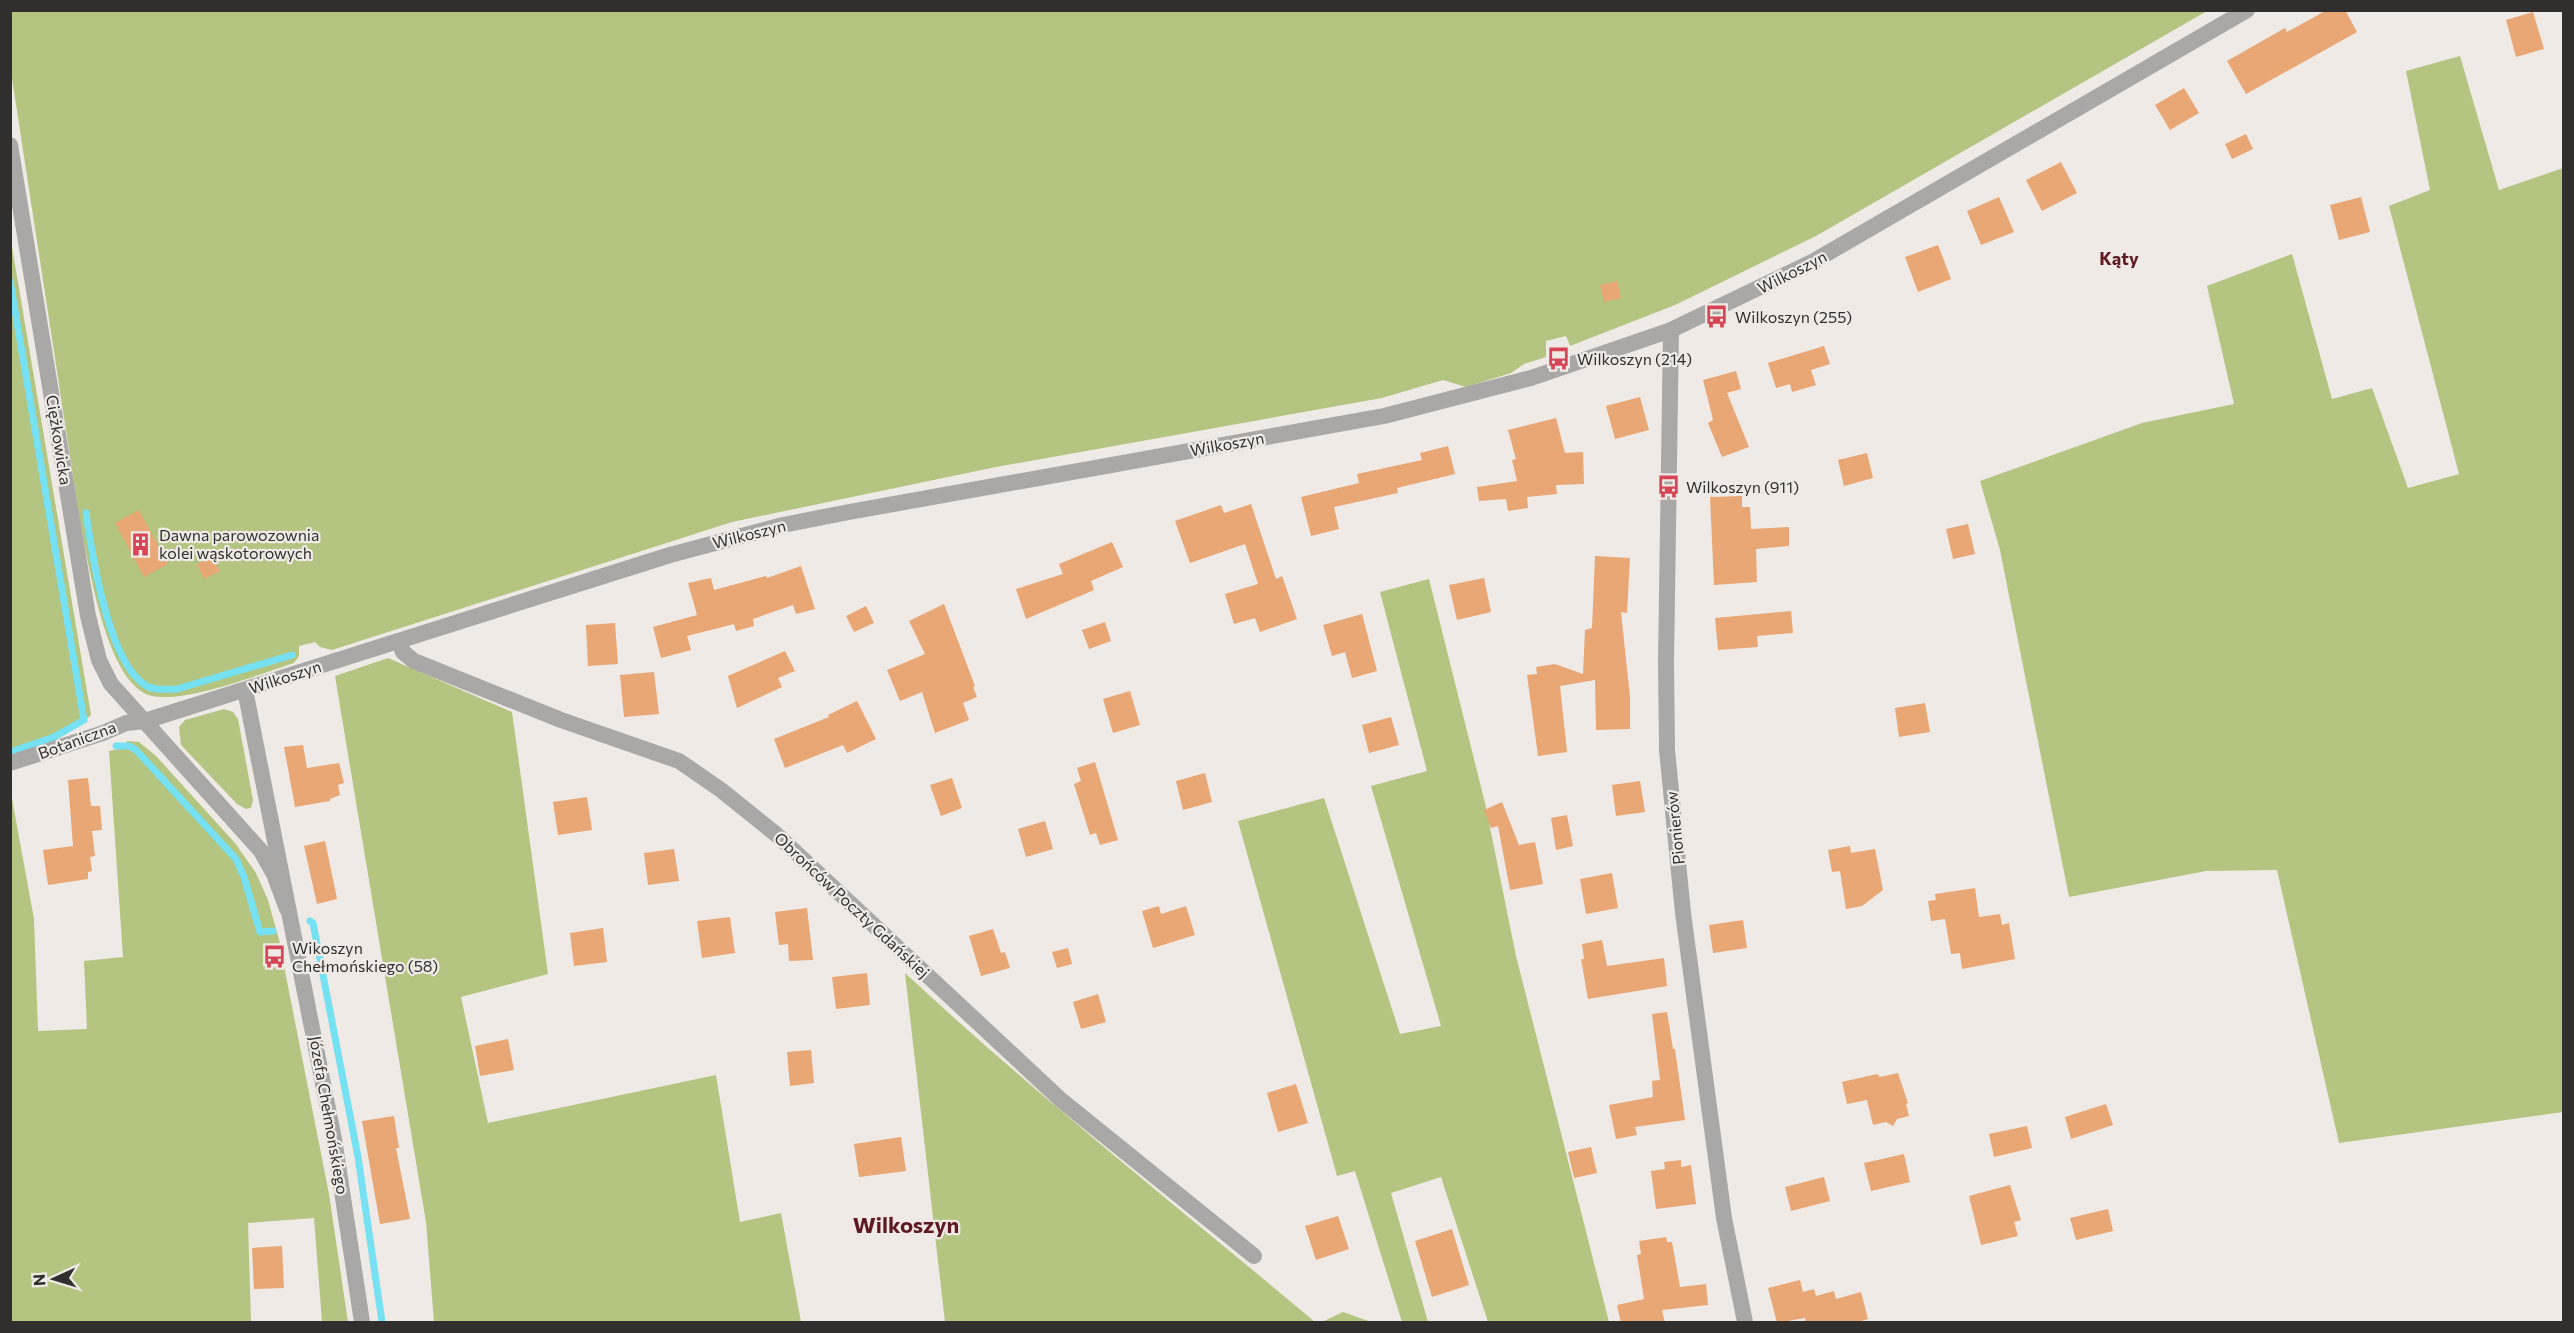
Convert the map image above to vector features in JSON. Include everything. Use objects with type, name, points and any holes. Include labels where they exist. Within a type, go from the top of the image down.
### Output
[{"type":"street","name":"Wilkoszyn","points":[[145,721],[670,555],[772,528],[984,487],[1384,416],[1531,378],[1671,330],[1768,285],[1841,246],[2247,10]]},
{"type":"street","name":"Ciężkowicka","points":[[10,144],[88,616],[99,660],[111,684],[145,721]]},
{"type":"street","name":"Pionierów","points":[[1671,330],[1666,662],[1667,750],[1683,913],[1724,1218],[1745,1323]]},
{"type":"street","name":"Obrońców Poczty Gdańskiej","points":[[399,641],[403,651],[414,661],[561,720],[671,758],[721,790],[777,834],[1061,1100],[1254,1256]]},
{"type":"street","name":"Józefa Chełmońskiego","points":[[245,690],[334,1139],[362,1323]]},
{"type":"street","name":"Botaniczna","points":[[10,763],[103,733],[126,723],[145,721]]},
{"type":"street","name":"Józefa Chełmońskiego","points":[[145,721],[261,851],[274,874],[287,909]]},
{"type":"green space","points":[[10,11],[2207,11],[1816,236],[1675,305],[1570,346],[1566,336],[1546,341],[1546,357],[1524,364],[1511,373],[1466,387],[1443,380],[1382,398],[996,467],[732,522],[332,650],[320,647],[315,642],[299,646],[299,656],[294,663],[203,692],[167,697],[152,696],[136,687],[122,670],[111,647],[94,591],[80,521],[11,72]]},
{"type":"green space","points":[[2460,56],[2499,190],[2563,168],[2563,1112],[2339,1143],[2277,870],[2206,871],[2069,897],[2000,550],[1980,481],[2142,423],[2234,404],[2207,286],[2292,254],[2332,399],[2372,388],[2408,488],[2459,474],[2389,206],[2430,190],[2406,71]]},
{"type":"green space","points":[[10,235],[91,715],[72,730],[53,740],[11,754]]},
{"type":"green space","points":[[1429,579],[1485,803],[1516,956],[1609,1322],[1488,1322],[1441,1177],[1391,1193],[1428,1322],[1402,1322],[1355,1171],[1337,1176],[1238,821],[1324,798],[1400,1034],[1441,1026],[1371,786],[1427,771],[1380,592]]},
{"type":"green space","points":[[388,658],[512,712],[548,974],[461,997],[488,1123],[716,1075],[740,1222],[781,1213],[801,1322],[434,1322],[426,1222],[335,676]]},
{"type":"green space","points":[[224,709],[233,712],[238,719],[253,800],[251,808],[246,809],[237,804],[181,745],[179,727],[185,720]]},
{"type":"green space","points":[[127,741],[139,742],[156,756],[235,843],[256,873],[268,900],[281,947],[267,950],[269,968],[284,966],[329,1194],[348,1322],[322,1322],[314,1218],[248,1223],[251,1322],[11,1322],[11,793],[34,919],[38,1031],[87,1029],[84,961],[123,957],[109,751],[124,748]]},
{"type":"green space","points":[[905,973],[1005,1063],[1315,1322],[945,1322]]},
{"type":"green space","points":[[1343,1312],[1371,1322],[1322,1322]]},
{"type":"building","points":[[2327,10],[2345,10],[2357,32],[2246,94],[2227,61],[2285,28],[2287,32]]},
{"type":"building","points":[[2533,12],[2544,49],[2516,57],[2506,20]]},
{"type":"building","points":[[2184,88],[2199,113],[2170,130],[2155,105]]},
{"type":"building","points":[[2246,134],[2253,149],[2232,159],[2225,144]]},
{"type":"building","points":[[2061,162],[2077,193],[2042,211],[2026,180]]},
{"type":"building","points":[[1999,197],[2014,232],[1981,245],[1967,211]]},
{"type":"building","points":[[2361,197],[2370,232],[2339,240],[2330,205]]},
{"type":"building","points":[[1938,245],[1951,279],[1918,292],[1905,257]]},
{"type":"building","points":[[1617,281],[1621,298],[1604,302],[1600,285]]},
{"type":"building","points":[[1824,346],[1830,364],[1811,370],[1816,385],[1792,392],[1790,384],[1776,388],[1768,363]]},
{"type":"building","points":[[1736,371],[1741,389],[1727,393],[1749,447],[1722,457],[1708,423],[1713,420],[1703,380]]},
{"type":"building","points":[[1640,397],[1649,430],[1615,439],[1606,406]]},
{"type":"building","points":[[1556,418],[1565,453],[1583,452],[1584,484],[1556,485],[1557,494],[1527,497],[1528,508],[1508,511],[1506,499],[1479,501],[1477,487],[1517,481],[1512,460],[1516,459],[1508,430]]},
{"type":"building","points":[[1448,446],[1455,474],[1397,488],[1398,493],[1334,507],[1339,529],[1311,536],[1301,497],[1359,483],[1357,474],[1422,460],[1420,453]]},
{"type":"building","points":[[1867,453],[1873,478],[1844,486],[1838,460]]},
{"type":"building","points":[[1742,496],[1742,507],[1750,507],[1751,529],[1789,527],[1789,546],[1756,549],[1757,582],[1714,585],[1710,497]]},
{"type":"building","points":[[1251,504],[1276,579],[1282,576],[1297,619],[1260,632],[1255,618],[1234,624],[1225,594],[1258,584],[1245,544],[1190,563],[1175,521],[1221,505],[1224,513]]},
{"type":"building","name":"Dawna parowozownia kolei wąskotorowych","points":[[139,510],[168,564],[144,577],[115,523]]},
{"type":"building","points":[[1968,524],[1975,554],[1953,559],[1946,529]]},
{"type":"building","points":[[1112,542],[1123,567],[1091,581],[1094,590],[1026,619],[1016,589],[1063,574],[1059,564]]},
{"type":"building","points":[[1595,556],[1630,558],[1627,613],[1621,612],[1630,697],[1630,729],[1596,730],[1595,680],[1560,686],[1567,752],[1538,756],[1527,675],[1537,674],[1536,667],[1555,664],[1583,674],[1585,630],[1592,628]]},
{"type":"building","points":[[212,557],[220,571],[204,579],[197,564]]},
{"type":"building","points":[[801,566],[815,609],[796,614],[793,605],[753,619],[754,626],[736,631],[734,624],[687,636],[691,650],[661,658],[653,627],[697,615],[688,583],[711,578],[714,590],[766,576],[767,578]]},
{"type":"building","points":[[1484,578],[1491,612],[1457,620],[1449,585]]},
{"type":"building","points":[[944,604],[977,697],[963,703],[969,720],[935,733],[922,692],[900,701],[887,670],[925,654],[909,621]]},
{"type":"building","points":[[866,606],[874,623],[854,632],[846,616]]},
{"type":"building","points":[[1791,611],[1793,633],[1757,636],[1758,647],[1718,650],[1715,618]]},
{"type":"building","points":[[1362,614],[1377,671],[1352,678],[1345,652],[1332,656],[1323,625]]},
{"type":"building","points":[[1105,622],[1111,641],[1089,649],[1082,630]]},
{"type":"building","points":[[615,623],[618,664],[588,666],[586,625]]},
{"type":"building","points":[[785,651],[795,671],[778,678],[782,687],[737,708],[728,676]]},
{"type":"building","points":[[654,672],[659,714],[624,717],[620,675]]},
{"type":"building","points":[[1130,691],[1140,725],[1113,733],[1103,699]]},
{"type":"building","points":[[857,701],[876,739],[847,753],[843,745],[785,768],[774,739],[829,717],[828,715]]},
{"type":"building","points":[[1925,703],[1930,732],[1899,737],[1895,708]]},
{"type":"building","points":[[1391,717],[1399,745],[1369,753],[1362,725]]},
{"type":"building","points":[[303,745],[307,768],[339,763],[344,783],[338,785],[340,795],[330,801],[295,807],[284,747]]},
{"type":"building","points":[[1095,762],[1118,840],[1100,845],[1096,833],[1090,835],[1074,784],[1081,781],[1077,768]]},
{"type":"building","points":[[1205,773],[1212,802],[1183,810],[1176,781]]},
{"type":"building","points":[[88,778],[91,806],[100,806],[102,830],[92,831],[95,856],[90,857],[92,871],[88,872],[88,879],[48,885],[43,850],[73,846],[68,780]]},
{"type":"building","points":[[952,778],[962,808],[941,816],[930,785]]},
{"type":"building","points":[[1640,781],[1645,812],[1616,816],[1612,785]]},
{"type":"building","points":[[587,797],[592,830],[558,835],[553,802]]},
{"type":"building","points":[[1502,802],[1519,845],[1535,842],[1543,884],[1510,890],[1498,826],[1491,828],[1484,810]]},
{"type":"building","points":[[1567,815],[1573,846],[1556,850],[1551,818]]},
{"type":"building","points":[[1045,821],[1053,849],[1026,857],[1018,829]]},
{"type":"building","points":[[325,841],[337,899],[317,904],[304,846]]},
{"type":"building","points":[[1850,846],[1851,853],[1875,849],[1883,890],[1862,906],[1846,909],[1840,871],[1832,872],[1828,850]]},
{"type":"building","points":[[674,849],[679,881],[648,885],[644,853]]},
{"type":"building","points":[[1612,873],[1618,908],[1586,914],[1580,879]]},
{"type":"building","points":[[1975,888],[1979,917],[2000,914],[2002,925],[2009,923],[2015,959],[1962,969],[1960,953],[1951,954],[1945,919],[1931,921],[1928,901],[1936,900],[1935,894]]},
{"type":"building","points":[[1159,906],[1161,914],[1186,906],[1195,935],[1153,948],[1142,911]]},
{"type":"building","points":[[807,908],[813,960],[789,961],[788,944],[779,945],[775,912]]},
{"type":"building","points":[[730,917],[735,953],[702,958],[697,921]]},
{"type":"building","points":[[1743,920],[1747,948],[1713,953],[1709,925]]},
{"type":"building","points":[[603,928],[607,962],[574,966],[570,933]]},
{"type":"building","points":[[993,929],[1001,953],[1005,952],[1010,968],[981,976],[969,936]]},
{"type":"building","points":[[1602,940],[1607,966],[1664,958],[1667,986],[1588,999],[1581,959],[1584,959],[1582,944]]},
{"type":"building","points":[[1068,948],[1072,964],[1057,968],[1052,952]]},
{"type":"building","points":[[867,973],[870,1005],[836,1009],[832,977]]},
{"type":"building","points":[[1098,994],[1106,1022],[1081,1029],[1073,1002]]},
{"type":"building","points":[[1667,1012],[1673,1049],[1675,1049],[1685,1120],[1635,1127],[1637,1135],[1616,1139],[1609,1105],[1653,1097],[1652,1081],[1660,1080],[1652,1014]]},
{"type":"building","points":[[508,1039],[514,1070],[480,1076],[475,1046]]},
{"type":"building","points":[[811,1050],[814,1083],[790,1086],[787,1052]]},
{"type":"building","points":[[1898,1073],[1908,1103],[1906,1104],[1909,1116],[1897,1119],[1893,1126],[1886,1122],[1873,1125],[1867,1100],[1847,1104],[1842,1082],[1877,1074],[1880,1077]]},
{"type":"building","points":[[1296,1084],[1308,1123],[1278,1132],[1267,1093]]},
{"type":"building","points":[[2106,1104],[2113,1125],[2071,1139],[2065,1117]]},
{"type":"building","points":[[394,1116],[399,1148],[396,1148],[410,1219],[380,1224],[362,1121]]},
{"type":"building","points":[[2027,1126],[2032,1148],[1994,1157],[1989,1134]]},
{"type":"building","points":[[901,1137],[906,1171],[859,1177],[854,1144]]},
{"type":"building","points":[[1591,1147],[1597,1173],[1574,1178],[1568,1152]]},
{"type":"building","points":[[1904,1154],[1910,1182],[1871,1191],[1864,1163]]},
{"type":"building","points":[[1681,1160],[1681,1167],[1691,1165],[1696,1204],[1656,1209],[1651,1171],[1665,1169],[1664,1162]]},
{"type":"building","points":[[1824,1177],[1830,1201],[1791,1211],[1785,1187]]},
{"type":"building","points":[[2010,1185],[2021,1220],[2014,1222],[2018,1236],[1981,1245],[1969,1196]]},
{"type":"building","points":[[2108,1209],[2113,1231],[2076,1240],[2070,1218]]},
{"type":"building","points":[[1338,1216],[1349,1249],[1316,1260],[1305,1226]]},
{"type":"building","points":[[1452,1229],[1469,1285],[1432,1297],[1415,1241]]},
{"type":"building","points":[[1666,1237],[1667,1242],[1672,1242],[1680,1287],[1706,1284],[1708,1305],[1662,1310],[1665,1323],[1621,1323],[1617,1305],[1644,1299],[1637,1255],[1641,1254],[1639,1241]]},
{"type":"building","points":[[282,1246],[284,1288],[254,1289],[252,1248]]},
{"type":"building","points":[[1800,1280],[1803,1292],[1814,1289],[1816,1296],[1834,1291],[1836,1299],[1861,1292],[1868,1319],[1854,1323],[1806,1323],[1805,1318],[1777,1323],[1768,1288]]},
{"type":"waterway","points":[[10,281],[84,720],[54,737],[10,752]]},
{"type":"waterway","points":[[86,513],[98,580],[112,631],[121,654],[132,672],[145,685],[156,689],[177,689],[292,655]]},
{"type":"waterway","points":[[116,746],[129,746],[136,750],[236,859],[244,877],[260,932],[273,931]]},
{"type":"waterway","points":[[310,921],[313,923],[358,1157],[382,1322]]},
{"type":"place","name":"Wilkoszyn (255)","points":[[1717,317]]},
{"type":"place","name":"Wilkoszyn (214)","points":[[1559,359]]},
{"type":"place","name":"Wilkoszyn (911)","points":[[1668,487]]},
{"type":"place","name":"Dawna parowozownia kolei wąskotorowych","points":[[141,544]]},
{"type":"place","name":"Wikoszyn Chełmońskiego (58)","points":[[274,957]]},
{"type":"district","name":"Kąty","points":[[2119,259]]},
{"type":"district","name":"Wilkoszyn","points":[[906,1225]]}]
